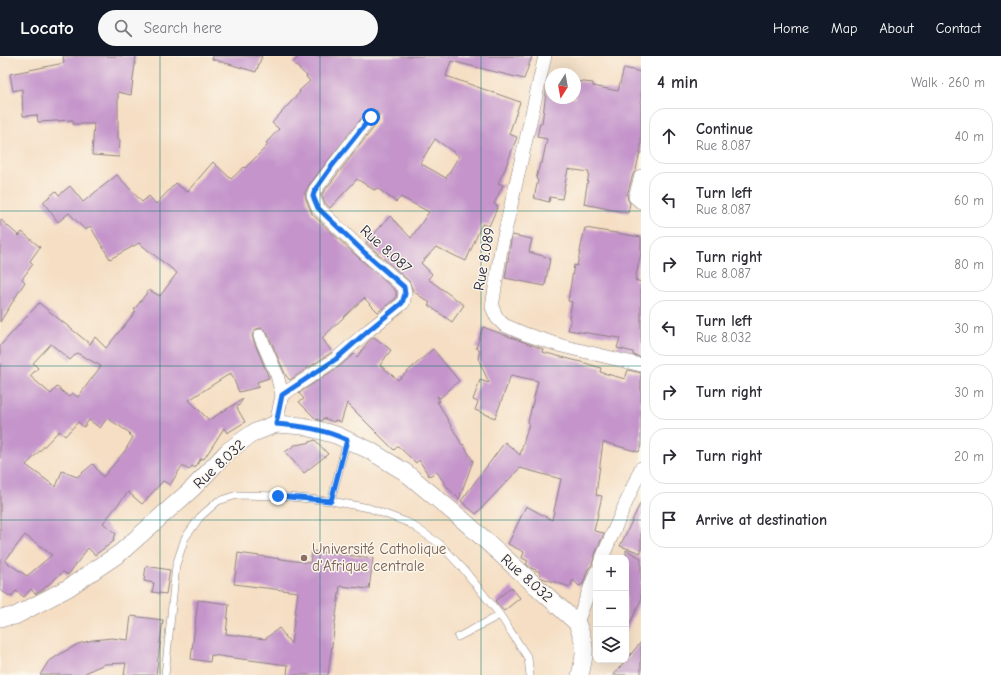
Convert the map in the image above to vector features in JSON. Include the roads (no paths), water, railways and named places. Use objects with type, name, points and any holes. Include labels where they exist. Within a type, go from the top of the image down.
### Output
[{"type":"street","name":"Rue 8.089","points":[[545,56],[501,249],[492,307],[496,318],[504,325],[525,334],[562,346],[641,365]]},
{"type":"street","name":"Rue 8.087","points":[[282,395],[336,359],[402,303],[405,298],[404,287],[365,253],[318,208],[313,196],[315,190],[332,166],[371,117]]},
{"type":"street","points":[[641,176],[635,197],[641,202]]},
{"type":"street","points":[[260,336],[277,375],[282,395],[276,424]]},
{"type":"street","name":"Rue 8.032","points":[[0,618],[15,616],[68,588],[120,553],[193,488],[228,451],[253,433],[276,424],[303,426],[336,435],[369,450],[405,472],[464,521],[577,623]]},
{"type":"street","points":[[603,555],[641,468]]},
{"type":"street","points":[[580,675],[585,654],[583,638],[577,623],[593,580]]},
{"type":"lane","points":[[331,501],[347,440]]},
{"type":"lane","points":[[165,675],[176,564],[185,538],[200,517],[218,501],[237,495],[278,496],[331,501],[369,508],[409,522],[440,544],[465,571],[500,615],[528,658],[530,675]]},
{"type":"lane","points":[[458,637],[500,615]]},
{"type":"place","name":"Université Catholique d'Afrique centrale","points":[[304,558]]}]
